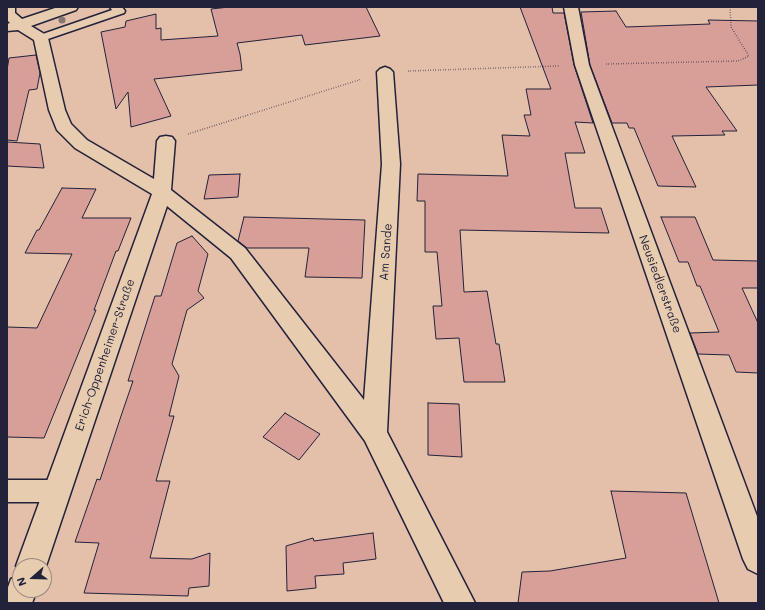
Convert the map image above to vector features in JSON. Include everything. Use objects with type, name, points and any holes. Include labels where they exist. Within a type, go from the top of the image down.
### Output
[{"type":"street","points":[[8,7],[8,14],[13,27],[41,38],[57,110],[63,126],[81,144],[162,192],[238,253],[374,433],[460,603]]},
{"type":"street","points":[[13,27],[71,7]]},
{"type":"street","name":"Neusiedlerstraße","points":[[571,7],[582,65],[758,559]]},
{"type":"street","name":"Am Sande","points":[[374,433],[391,164],[385,72]]},
{"type":"street","name":"Erich-Oppenheimer-Straße","points":[[34,558],[162,192],[166,141]]},
{"type":"lane","points":[[41,38],[120,10],[115,7]]},
{"type":"lane","points":[[7,491],[58,491]]},
{"type":"path","points":[[582,65],[738,61],[749,56],[731,27],[730,7]]},
{"type":"building","points":[[229,7],[366,7],[380,36],[305,45],[302,35],[237,43],[242,70],[154,79],[171,116],[131,127],[128,92],[116,109],[101,32],[125,27],[126,21],[156,14],[156,29],[161,28],[161,40],[218,36],[211,9]]},
{"type":"building","points":[[520,7],[552,7],[553,13],[564,13],[574,65],[593,123],[575,122],[585,153],[565,153],[575,208],[601,208],[609,233],[460,230],[464,292],[487,291],[496,344],[499,344],[505,382],[464,382],[459,338],[436,339],[433,306],[442,306],[437,252],[425,252],[425,201],[417,201],[418,174],[508,176],[502,135],[530,136],[524,115],[531,115],[526,89],[551,89]]},
{"type":"building","points":[[616,11],[626,27],[710,24],[708,20],[758,21],[758,85],[706,87],[737,131],[722,131],[725,135],[672,136],[696,187],[658,186],[634,128],[629,128],[627,123],[612,123],[590,65],[581,12]]},
{"type":"building","points":[[36,55],[40,73],[37,89],[29,90],[17,141],[7,140],[7,70],[9,58]]},
{"type":"building","points":[[7,142],[40,144],[44,168],[7,166]]},
{"type":"building","points":[[240,174],[238,197],[204,199],[209,175]]},
{"type":"building","points":[[62,188],[96,189],[82,218],[131,218],[118,251],[116,251],[94,310],[96,310],[44,438],[7,437],[7,327],[37,328],[72,254],[25,253]]},
{"type":"building","points":[[244,217],[365,220],[362,278],[305,277],[309,248],[247,248],[238,241]]},
{"type":"building","points":[[661,217],[695,217],[713,260],[758,261],[758,288],[742,288],[758,323],[758,373],[736,372],[729,355],[698,354],[690,333],[719,332],[700,286],[697,286],[688,262],[679,262]]},
{"type":"building","points":[[192,236],[208,254],[198,291],[204,298],[187,310],[172,364],[179,376],[169,416],[174,416],[156,481],[170,481],[150,558],[192,559],[210,553],[209,586],[189,588],[188,596],[84,593],[99,543],[75,542],[97,479],[100,480],[133,381],[128,381],[155,296],[161,296],[177,243]]},
{"type":"building","points":[[428,403],[459,404],[462,457],[428,455]]},
{"type":"building","points":[[285,413],[320,434],[299,460],[263,437]]},
{"type":"building","points":[[611,491],[686,493],[719,603],[518,603],[522,572],[550,571],[626,558]]},
{"type":"building","points":[[373,533],[376,559],[343,563],[344,574],[315,576],[316,588],[287,591],[286,546],[313,538],[314,541]]}]
